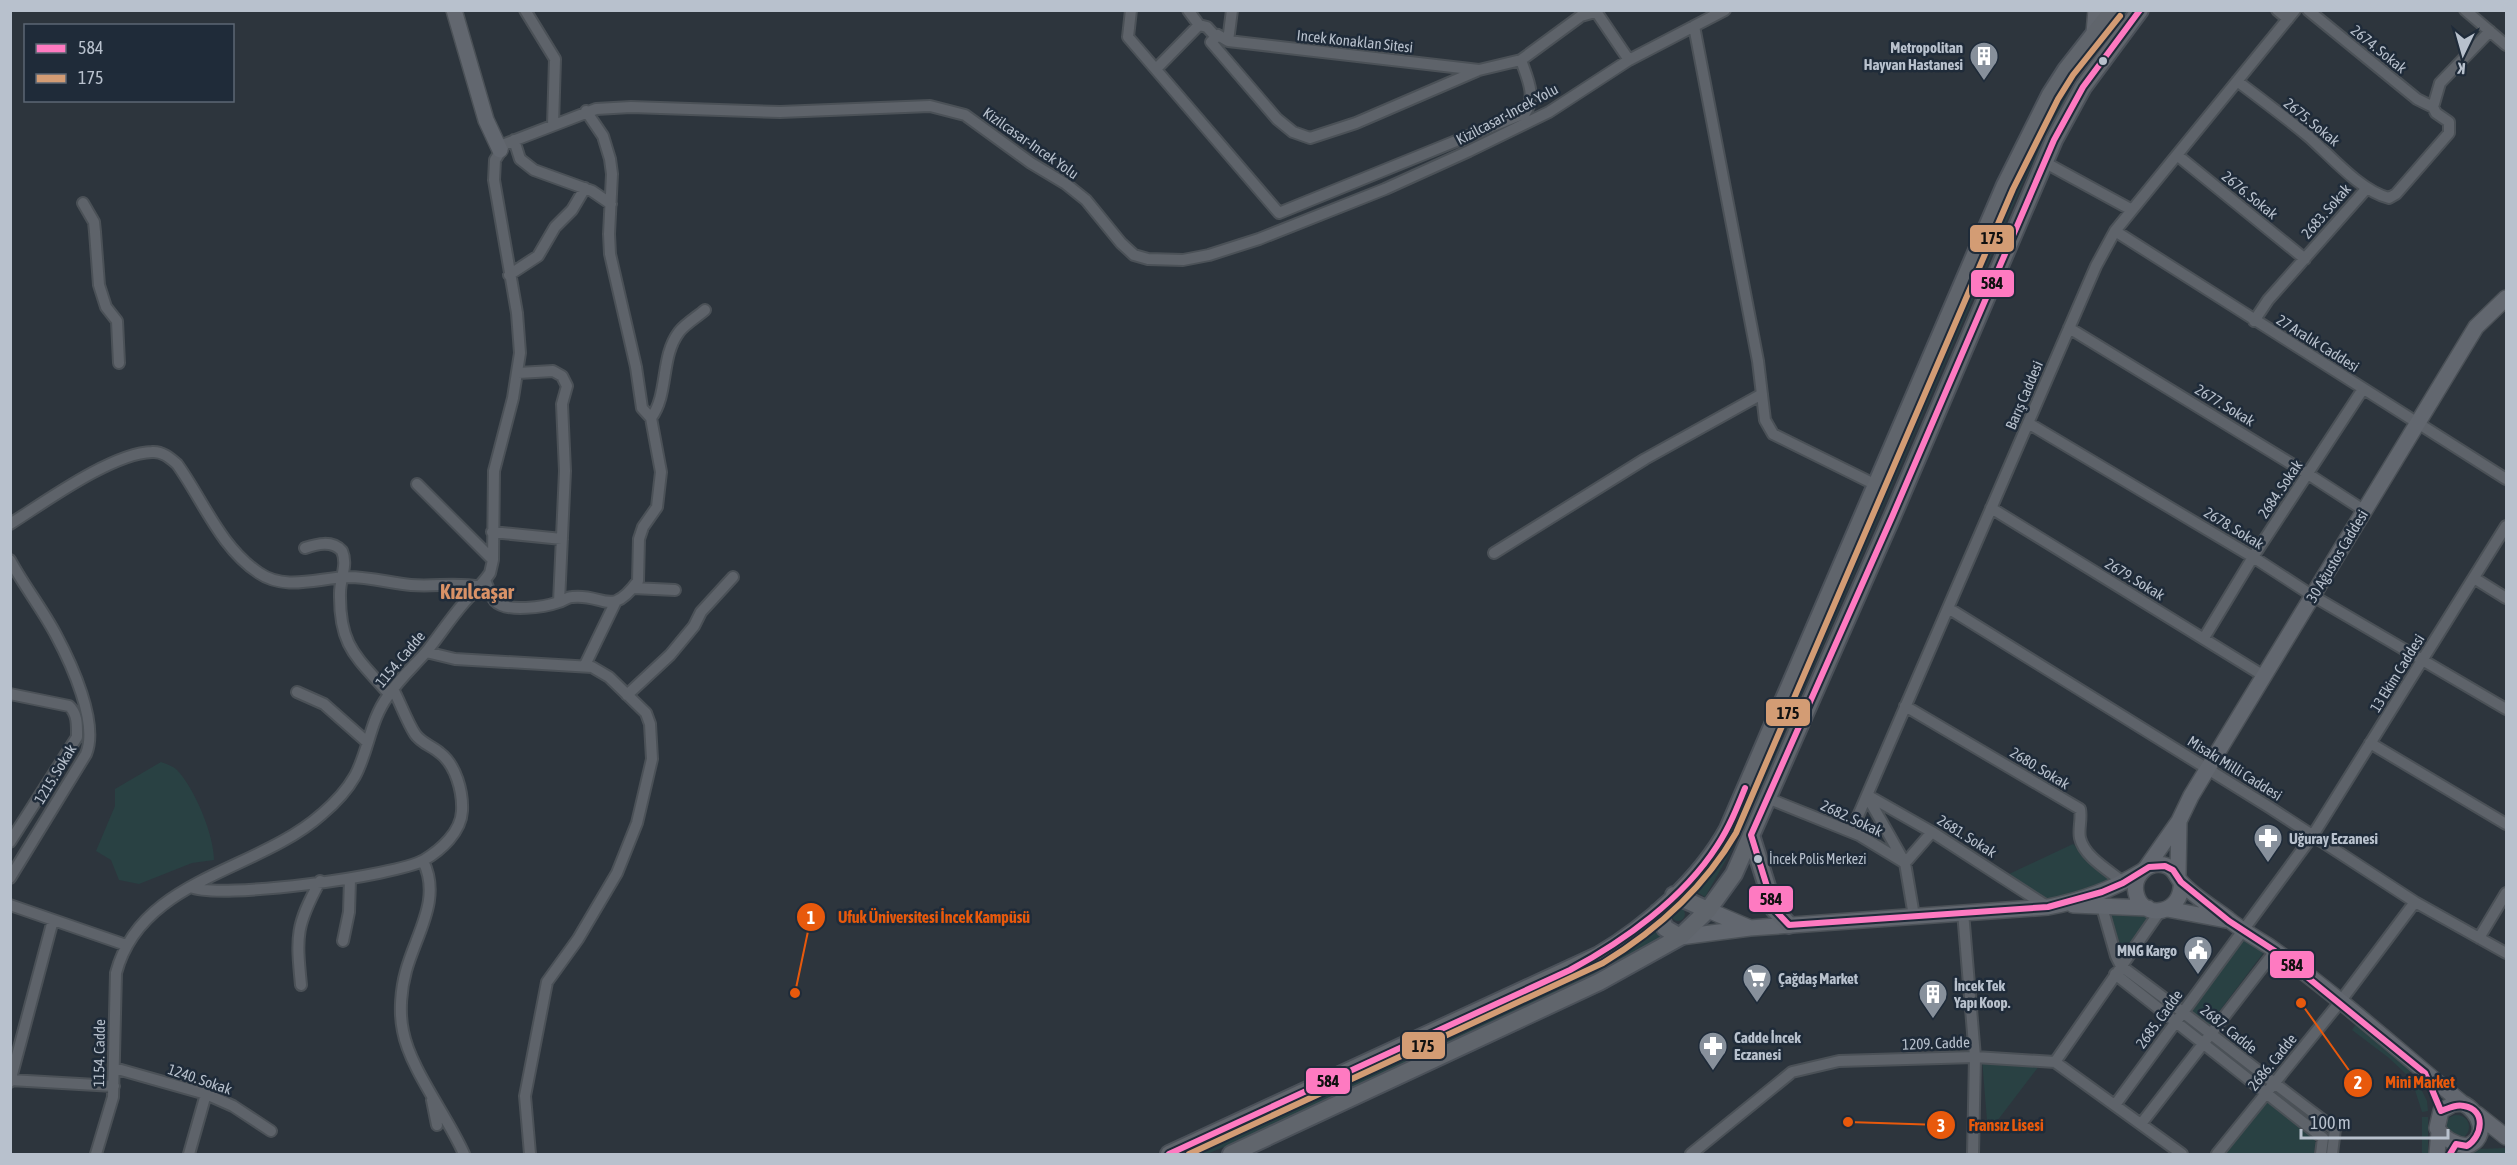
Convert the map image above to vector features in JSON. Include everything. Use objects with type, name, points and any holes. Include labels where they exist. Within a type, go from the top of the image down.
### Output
[{"type":"main road","points":[[454,10],[486,120],[500,150]]},
{"type":"main road","points":[[2094,33],[2096,10]]},
{"type":"main road","points":[[1169,1155],[1570,970],[1623,940],[1658,912],[1707,861],[1728,828],[1874,484],[2005,185],[2050,94],[2113,10]]},
{"type":"main road","points":[[1231,1155],[1599,982],[1680,937],[1708,910],[1734,874],[1892,517],[2044,162],[2083,87],[2140,10]]},
{"type":"main road","name":"30 Ağustos Caddesi","points":[[2143,870],[2179,821],[2208,769],[2476,327],[2506,298]]},
{"type":"main road","name":"30 Ağustos Caddesi","points":[[2179,821],[2179,879]]},
{"type":"main road","points":[[1751,835],[1774,909],[1789,925]]},
{"type":"main road","points":[[1658,912],[1665,928],[1680,937],[1750,928],[2048,907],[2064,904],[2124,883],[2153,865],[2167,866],[2229,921],[2276,951],[2506,1137]]},
{"type":"main road","points":[[2143,870],[2135,885],[2135,892],[2142,904],[2158,909],[2173,906],[2180,895],[2179,879]]},
{"type":"main road","points":[[1674,895],[1750,928]]},
{"type":"main road","points":[[2064,904],[2158,909],[2229,921]]},
{"type":"main road","points":[[2425,1073],[2439,1101],[2441,1111],[2437,1128],[2439,1132],[2437,1155]]},
{"type":"main road","points":[[2441,1111],[2453,1104],[2462,1103]]},
{"type":"main road","points":[[2477,1114],[2481,1127],[2477,1139]]},
{"type":"main road","points":[[2439,1132],[2453,1149],[2467,1146],[2477,1139],[2506,1137]]},
{"type":"street","points":[[525,10],[555,59],[553,125]]},
{"type":"street","points":[[1131,10],[1128,37],[1279,213],[1525,113],[1530,105],[1531,94],[1521,60]]},
{"type":"street","name":"Incek Konaklan Sitesi","points":[[1188,10],[1199,25],[1207,27],[1215,36],[1222,35],[1228,41],[1479,70]]},
{"type":"street","points":[[1228,41],[1232,10]]},
{"type":"street","name":"Kizilcasar-Incek Yolu","points":[[500,150],[505,144],[586,111],[632,107],[780,112],[930,106],[965,115],[1031,163],[1066,184],[1086,200],[1121,243],[1134,255],[1148,259],[1183,260],[1209,255],[1259,238],[1386,189],[1549,112],[1629,60],[1725,10]]},
{"type":"street","points":[[2277,10],[2291,15]]},
{"type":"street","name":"2674. Sokak","points":[[2308,10],[2417,99],[2433,107]]},
{"type":"street","points":[[2465,10],[2506,45]]},
{"type":"street","points":[[1215,36],[1211,42],[1246,84],[1277,118],[1293,132],[1304,137],[1321,135],[1356,123],[1479,70],[1521,60],[1581,16],[1595,11],[1629,60]]},
{"type":"street","name":"Barış Caddesi","points":[[1859,835],[1858,816],[2096,266],[2115,231],[2291,15]]},
{"type":"street","points":[[1156,69],[1199,25]]},
{"type":"street","points":[[1694,26],[1766,420],[1773,434],[1874,484]]},
{"type":"street","points":[[2433,107],[2440,83],[2490,31]]},
{"type":"street","name":"2675. Sokak","points":[[2237,81],[2307,135],[2367,188]]},
{"type":"street","name":"2683. Sokak","points":[[2254,321],[2268,300],[2367,188],[2378,195],[2389,198],[2396,194],[2449,133],[2449,122],[2436,113],[2433,107]]},
{"type":"street","points":[[585,665],[616,601],[639,581],[639,539],[643,527],[657,507],[661,472],[651,418],[642,408],[636,367],[610,254],[610,159],[603,136],[586,111]]},
{"type":"street","points":[[514,140],[520,159],[534,170],[585,188],[611,204]]},
{"type":"street","name":"1154. Cadde","points":[[96,1155],[113,1097],[116,973],[126,945],[156,910],[178,893],[270,850],[301,832],[343,792],[356,774],[374,720],[391,692],[490,573],[493,560],[495,463],[518,373],[520,353],[517,314],[494,180],[495,160],[500,150]]},
{"type":"street","name":"2676. Sokak","points":[[2177,155],[2305,259]]},
{"type":"street","points":[[2044,162],[2132,210]]},
{"type":"street","points":[[509,275],[538,256],[555,227],[572,210],[585,188]]},
{"type":"street","points":[[83,203],[94,222],[96,232],[99,285],[106,308],[117,321],[119,363]]},
{"type":"street","name":"27 Aralık Caddesi","points":[[2115,231],[2506,480]]},
{"type":"street","points":[[651,418],[657,410],[666,366],[679,333],[705,310]]},
{"type":"street","name":"2677. Sokak","points":[[2069,328],[2365,511]]},
{"type":"street","points":[[518,373],[553,371],[562,376],[567,386],[562,404],[566,471],[559,602]]},
{"type":"street","name":"2684. Sokak","points":[[2204,638],[2253,556],[2363,388]]},
{"type":"street","points":[[1494,553],[1645,459],[1762,394]]},
{"type":"street","name":"2678. Sokak","points":[[2028,423],[2506,710]]},
{"type":"street","points":[[10,524],[81,478],[134,455],[154,451],[168,456],[177,464],[225,538],[257,572],[279,582],[342,578],[414,585],[483,583],[496,603],[503,606],[529,608],[559,602],[569,597],[585,597],[601,602],[616,601]]},
{"type":"street","points":[[417,484],[493,560]]},
{"type":"street","name":"2679. Sokak","points":[[1991,508],[2264,676]]},
{"type":"street","name":"13 Ekim Caddesi","points":[[2313,835],[2506,526]]},
{"type":"street","points":[[492,532],[562,539]]},
{"type":"street","points":[[191,887],[212,890],[245,890],[350,879],[398,870],[423,861],[442,848],[451,837],[462,813],[461,795],[450,764],[441,754],[420,741],[391,692],[349,648],[344,635],[340,600],[344,556],[338,547],[317,544],[305,549]]},
{"type":"street","name":"1215. Sokak","points":[[10,560],[57,636],[88,717],[90,744],[10,878]]},
{"type":"street","points":[[627,695],[670,655],[694,626],[701,612],[733,577]]},
{"type":"street","points":[[2474,578],[2506,598]]},
{"type":"street","points":[[633,588],[675,590]]},
{"type":"street","name":"Misakı Milli Caddesi","points":[[1948,608],[2313,835],[2415,902],[2506,953]]},
{"type":"street","points":[[426,652],[455,658],[563,666],[585,665],[604,673],[646,713],[650,724],[652,759],[637,824],[617,873],[578,939],[547,982],[525,1096],[530,1155]]},
{"type":"street","points":[[297,692],[324,704],[367,742]]},
{"type":"street","points":[[10,694],[69,706],[75,714],[77,726],[77,737],[10,842]]},
{"type":"street","name":"2680. Sokak","points":[[1905,706],[2080,809],[2082,819],[2080,838],[2088,854],[2124,883]]},
{"type":"street","points":[[2370,743],[2506,824]]},
{"type":"street","points":[[1867,795],[1905,863],[1914,916]]},
{"type":"street","name":"2681. Sokak","points":[[1867,795],[1932,832],[2048,907]]},
{"type":"street","name":"2682. Sokak","points":[[1767,798],[1859,835],[1905,863]]},
{"type":"street","points":[[1905,863],[1932,832]]},
{"type":"street","name":"2685. Cadde","points":[[2115,1105],[2313,835]]},
{"type":"street","points":[[423,861],[429,880],[427,915],[406,969],[401,1012],[403,1031],[414,1061],[464,1155]]},
{"type":"street","points":[[343,941],[349,912],[350,879]]},
{"type":"street","points":[[301,985],[298,929],[303,912],[320,881]]},
{"type":"street","points":[[2479,938],[2506,893]]},
{"type":"street","name":"2686. Cadde","points":[[2217,1155],[2340,1002],[2415,902]]},
{"type":"street","points":[[10,905],[126,945]]},
{"type":"street","points":[[2102,907],[2118,965]]},
{"type":"street","points":[[2158,909],[2118,965],[2055,1062],[2182,1155]]},
{"type":"street","points":[[1963,912],[1975,1057],[1973,1155]]},
{"type":"street","points":[[53,920],[11,1080],[114,1086]]},
{"type":"street","points":[[2141,1124],[2276,951]]},
{"type":"street","name":"2687. Cadde","points":[[2118,965],[2183,1011],[2335,1129],[2332,1155]]},
{"type":"street","name":"2687. Cadde","points":[[2118,965],[2175,1022],[2323,1138],[2321,1155]]},
{"type":"street","name":"1209. Cadde","points":[[1691,1155],[1792,1072],[1839,1061],[1975,1057],[2055,1062]]},
{"type":"street","name":"1240. Sokak","points":[[114,1068],[206,1094],[233,1106],[271,1131]]},
{"type":"street","points":[[429,1088],[437,1125]]},
{"type":"street","points":[[189,1155],[206,1094]]},
{"type":"green space","points":[[2124,11],[2127,11],[2086,63],[2070,89],[2023,182],[1743,830],[1705,897],[1692,889],[2013,186],[2047,116],[2068,81]]},
{"type":"green space","points":[[161,762],[177,770],[197,800],[211,838],[214,860],[192,863],[139,884],[119,880],[111,860],[96,851],[115,806],[115,789]]},
{"type":"green space","points":[[2073,844],[2117,883],[2044,901],[2007,875]]},
{"type":"green space","points":[[1678,907],[1683,909],[1685,914],[1683,919],[1678,921],[1673,919],[1671,914],[1673,909]]},
{"type":"green space","points":[[2108,913],[2156,913],[2124,954]]},
{"type":"green space","points":[[1653,928],[1662,938],[1594,974],[1229,1145],[1207,1154],[1190,1154],[1596,966],[1624,951]]},
{"type":"green space","points":[[2242,937],[2264,952],[2209,1025],[2188,1010]]},
{"type":"green space","points":[[2356,1024],[2412,1071],[2406,1074],[2352,1030]]},
{"type":"green space","points":[[1982,1059],[2039,1066],[1988,1133]]},
{"type":"green space","points":[[2414,1075],[2427,1101],[2428,1111],[2422,1112],[2415,1090],[2408,1079]]},
{"type":"green space","points":[[2266,1099],[2316,1136],[2314,1154],[2223,1154]]},
{"type":"green space","points":[[2457,1115],[2466,1118],[2469,1127],[2466,1136],[2457,1139],[2448,1136],[2445,1127],[2448,1118]]},
{"type":"green space","points":[[2422,1117],[2428,1117],[2428,1154],[2422,1154]]},
{"type":"green space","points":[[2506,1148],[2506,1154],[2469,1154],[2477,1149]]},
{"type":"transit line","name":"584","points":[[2140,10],[2083,87],[2054,140],[1892,517],[1751,835],[1774,909],[1789,925],[2048,907],[2102,892],[2123,883],[2149,867],[2165,866],[2173,870],[2181,882],[2229,921],[2275,951],[2425,1073],[2441,1111],[2461,1106],[2471,1108],[2476,1113],[2480,1124],[2476,1137],[2467,1146],[2456,1144],[2450,1154]]},
{"type":"transit line","name":"175","points":[[1189,1154],[1603,963],[1660,922],[1694,890],[1709,872],[1736,833],[2013,189],[2058,99],[2073,75],[2120,16]]},
{"type":"transit line","name":"584","points":[[1169,1154],[1570,970],[1611,946],[1651,917],[1687,884],[1717,846],[1745,788]]},
{"type":"place","name":"Metropolitan Hayvan Hastanesi","points":[[1984,82]]},
{"type":"place","name":"İncek Polis Merkezi","points":[[1758,859]]},
{"type":"place","name":"Uğuray Eczanesi","points":[[2268,864]]},
{"type":"place","name":"MNG Kargo","points":[[2198,976]]},
{"type":"place","name":"Ufuk Üniversitesi İncek Kampüsü","points":[[795,993]]},
{"type":"place","name":"Mini Market","points":[[2301,1003]]},
{"type":"place","name":"Çağdaş Market","points":[[1757,1004]]},
{"type":"place","name":"İncek Tek Yapı Koop.","points":[[1933,1020]]},
{"type":"place","name":"Cadde İncek Eczanesi","points":[[1713,1072]]},
{"type":"place","name":"Fransız Lisesi","points":[[1848,1122]]},
{"type":"district","name":"Kızılcaşar","points":[[477,591]]}]
